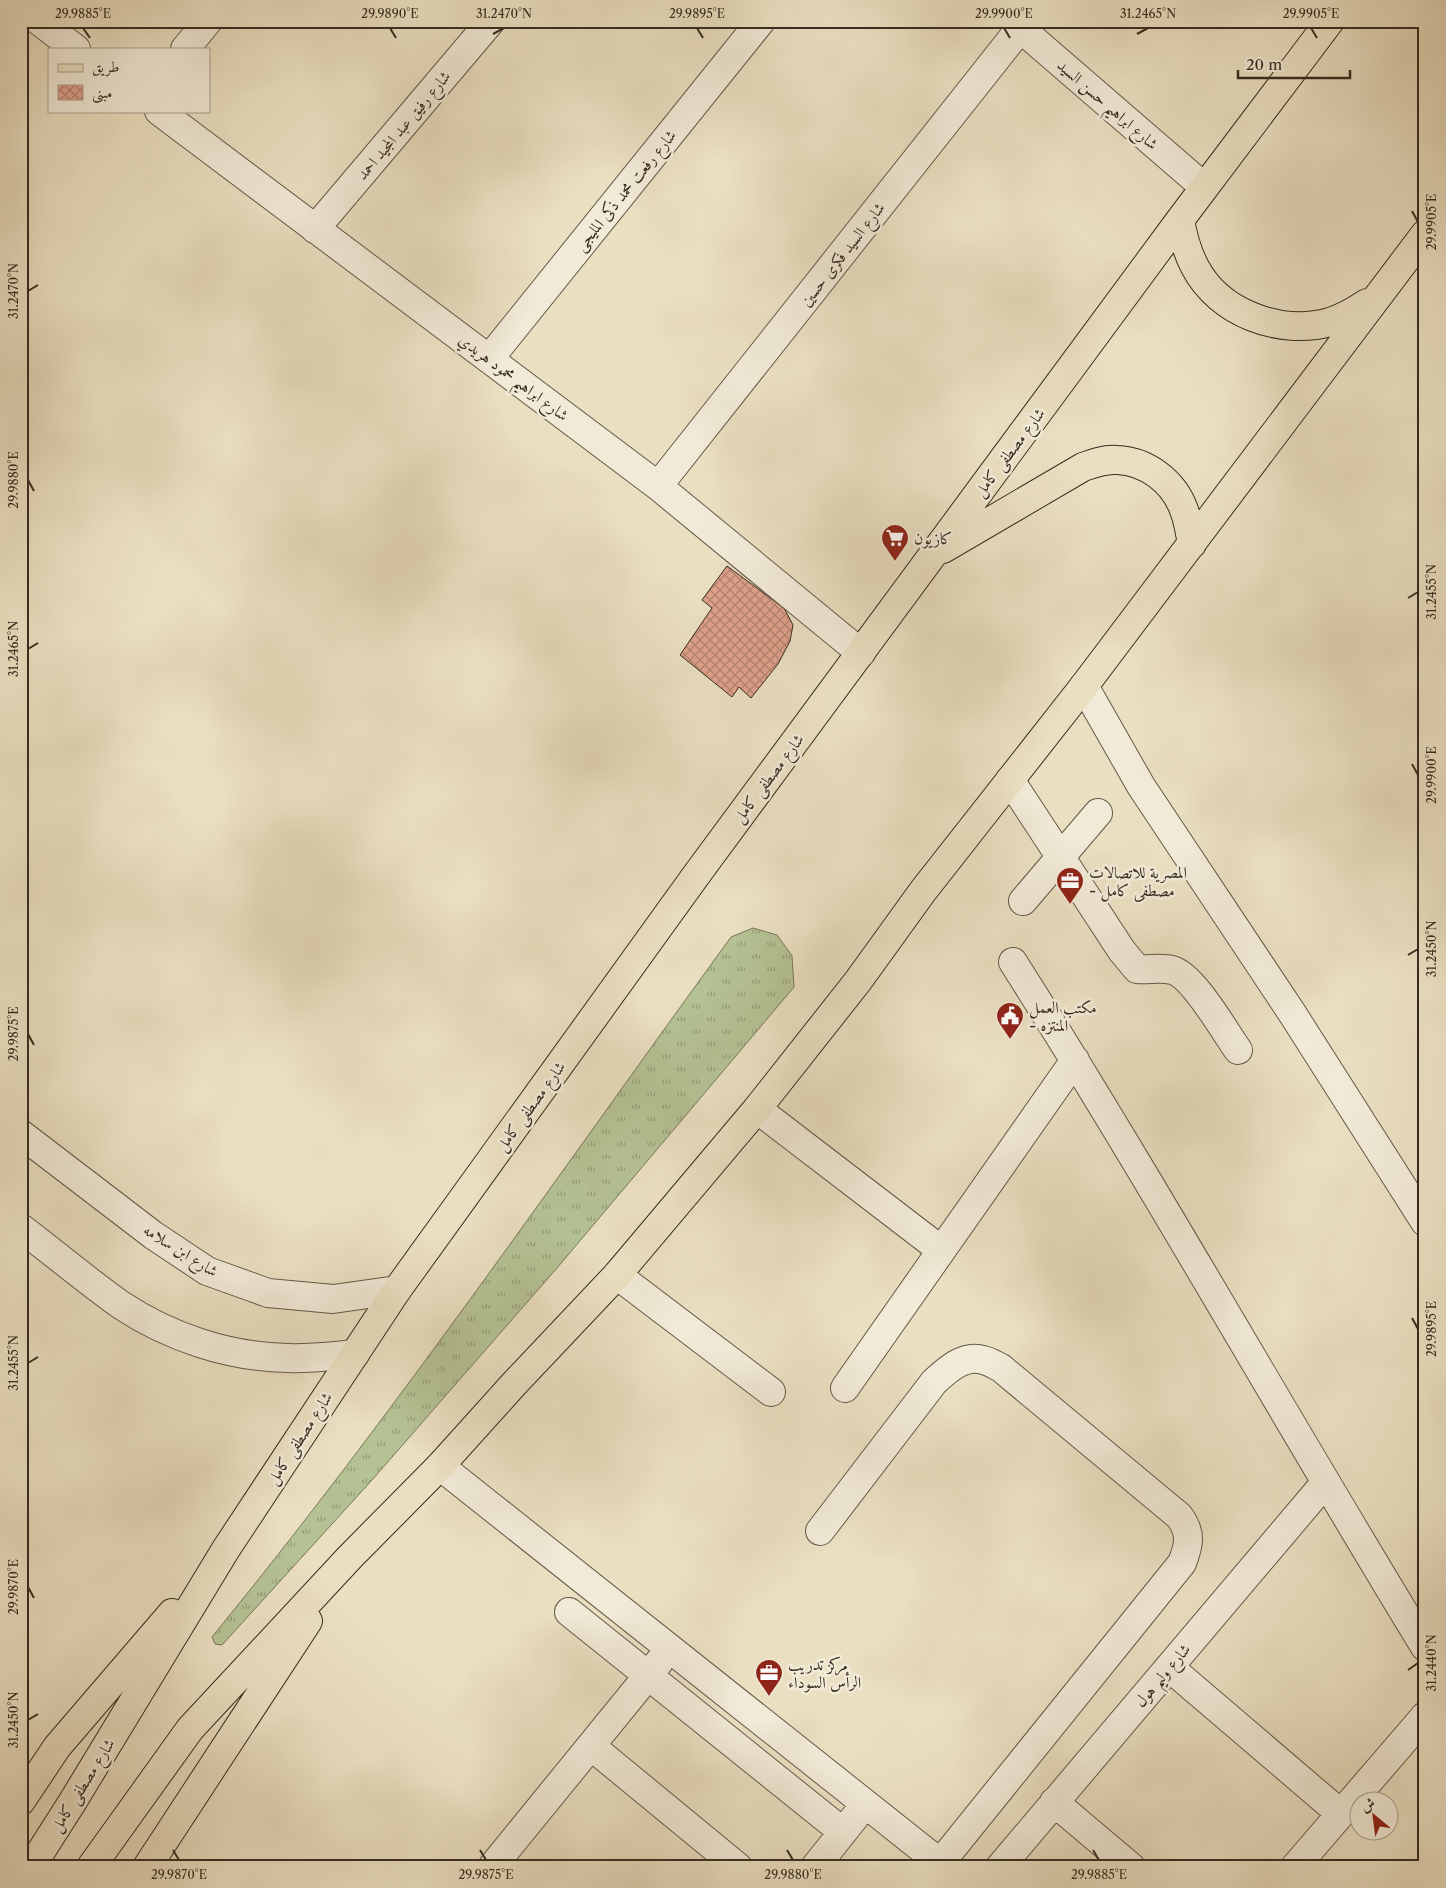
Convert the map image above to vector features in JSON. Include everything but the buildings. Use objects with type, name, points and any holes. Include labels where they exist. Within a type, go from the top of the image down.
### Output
[{"type":"main road","name":"شارع مصطفى كامل","points":[[31,1867],[226,1549],[397,1290],[697,874],[1204,187],[1330,21]]},
{"type":"main road","points":[[1180,220],[1185,246],[1200,275],[1211,289],[1231,306],[1253,318],[1278,325],[1304,326],[1329,322],[1353,312],[1374,298]]},
{"type":"main road","points":[[91,1867],[190,1729],[350,1557],[440,1466],[617,1275],[757,1109],[852,988],[923,891],[1084,686],[1374,298],[1425,234]]},
{"type":"main road","points":[[933,555],[1083,466],[1100,461],[1117,460],[1134,463],[1150,470],[1166,481],[1177,494],[1185,511],[1192,544]]},
{"type":"main road","name":"شارع مصطفى كامل","points":[[21,1801],[57,1747],[226,1549]]},
{"type":"main road","points":[[147,1867],[350,1557]]},
{"type":"street","points":[[39,21],[75,48]]},
{"type":"street","points":[[186,48],[208,21]]},
{"type":"street","name":"شارع رفيق عبد المجيد احمد","points":[[316,229],[491,21]]},
{"type":"street","name":"شارع رفعت محمد ذكى المليجى","points":[[489,359],[760,21]]},
{"type":"street","name":"شارع ابراهيم حسن السيد","points":[[1020,24],[1204,187]]},
{"type":"street","name":"شارع السيد فكرى حسين","points":[[658,486],[1020,24]]},
{"type":"street","name":"شارع ابراهيم محمود هريدي","points":[[160,112],[658,486],[861,653]]},
{"type":"street","points":[[1084,686],[1141,786],[1292,1013],[1425,1222]]},
{"type":"street","points":[[1010,780],[1122,951],[1137,969],[1173,970],[1185,976],[1197,990],[1238,1050]]},
{"type":"street","points":[[1023,901],[1098,813]]},
{"type":"street","points":[[1013,962],[1075,1060],[1325,1483],[1425,1647]]},
{"type":"street","points":[[845,1388],[1075,1060]]},
{"type":"street","points":[[757,1109],[942,1250]]},
{"type":"street","name":"شارع ابن سلامه","points":[[21,1134],[153,1235],[207,1270],[268,1293],[333,1299],[397,1290]]},
{"type":"street","points":[[21,1228],[122,1305],[184,1337],[217,1348],[277,1358],[321,1358],[355,1354]]},
{"type":"street","points":[[617,1275],[771,1392]]},
{"type":"street","points":[[440,1466],[866,1804],[938,1865],[1182,1563],[1189,1546],[1186,1525],[1179,1516],[1001,1368],[981,1359],[963,1361],[950,1368],[934,1382],[820,1531]]},
{"type":"street","name":"شارع وليم هول","points":[[1000,1867],[1325,1483]]},
{"type":"street","points":[[569,1612],[843,1832]]},
{"type":"street","points":[[492,1867],[670,1649]]},
{"type":"street","points":[[1169,1666],[1341,1814]]},
{"type":"street","points":[[1295,1867],[1425,1716]]},
{"type":"street","points":[[591,1746],[738,1867]]},
{"type":"street","points":[[1054,1802],[1131,1867]]},
{"type":"street","points":[[815,1867],[866,1804]]},
{"type":"green space","points":[[753,928],[777,935],[792,956],[794,987],[557,1268],[372,1480],[222,1645],[215,1644],[212,1637],[347,1466],[412,1379],[731,937]]},
{"type":"place","name":"كازيون","points":[[895,562]]},
{"type":"place","name":"المصرية للاتصالات - مصطفى كامل","points":[[1070,905]]},
{"type":"place","name":"مكتب العمل - المنتزه","points":[[1010,1040]]},
{"type":"place","name":"مركز تدريب الرأس السوداء","points":[[769,1697]]}]
